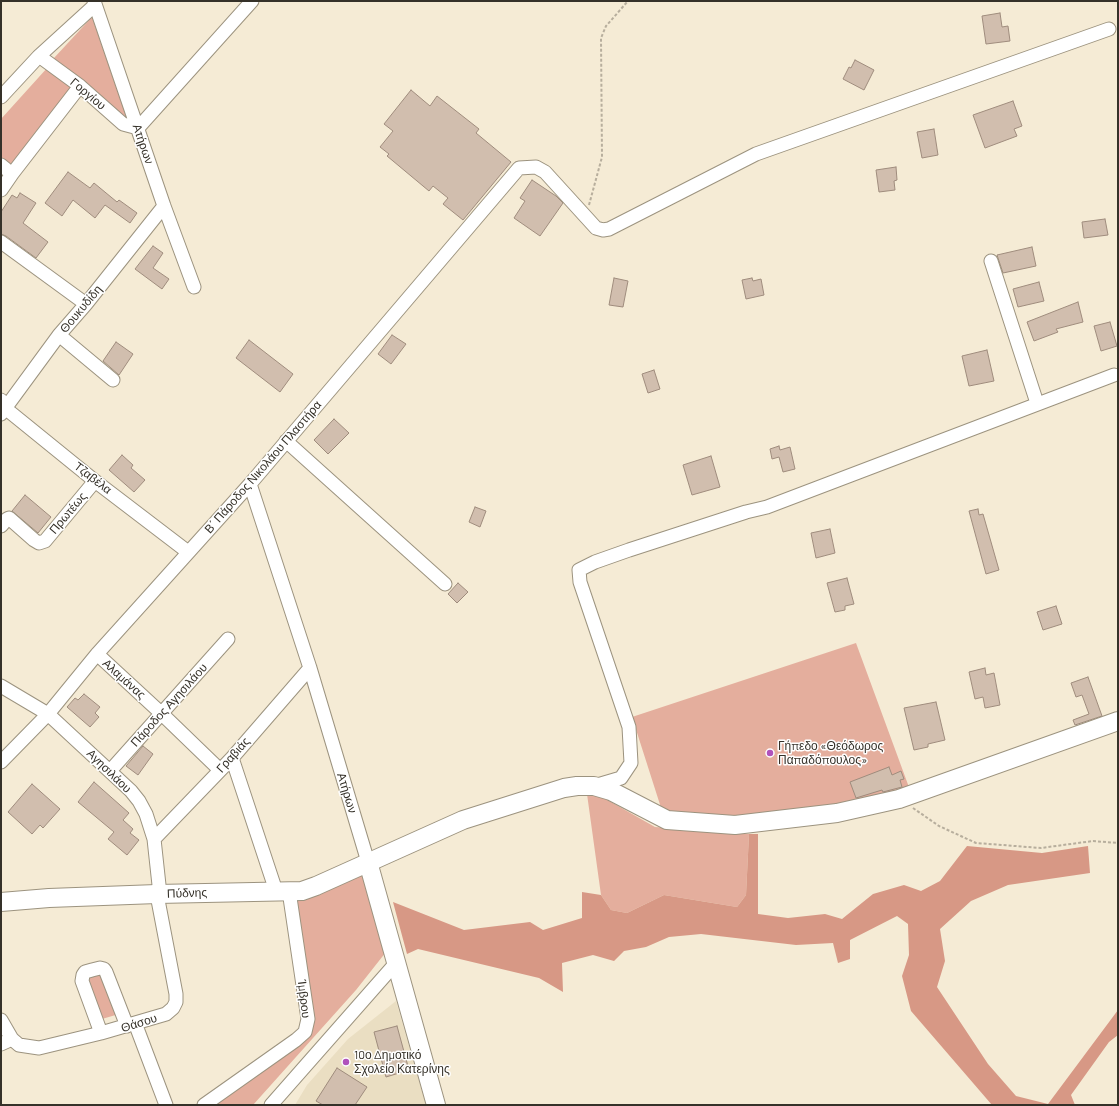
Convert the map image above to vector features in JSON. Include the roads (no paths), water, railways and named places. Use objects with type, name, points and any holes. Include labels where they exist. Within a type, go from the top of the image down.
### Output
[{"type":"street","points":[[138,128],[252,1]]},
{"type":"street","points":[[1,96],[39,56],[94,3]]},
{"type":"street","name":"Ατήρων","points":[[94,3],[164,206],[194,286]]},
{"type":"street","name":"Β΄ Πάροδος Νικολάου Πλαστήρα","points":[[1,762],[48,714],[97,654],[250,484],[519,168],[536,167],[545,172],[596,228],[603,230],[609,229],[756,154],[1109,30]]},
{"type":"street","name":"Γοργίου","points":[[39,56],[80,86],[124,124],[138,128]]},
{"type":"street","points":[[1,190],[80,86]]},
{"type":"street","points":[[1,165],[12,174]]},
{"type":"street","name":"Θουκυδίδη","points":[[2,408],[59,335],[86,304],[164,206]]},
{"type":"street","points":[[1,242],[86,304]]},
{"type":"street","points":[[991,261],[1037,404]]},
{"type":"street","points":[[59,335],[113,380]]},
{"type":"street","points":[[594,786],[621,778],[631,763],[629,727],[580,582],[580,570],[595,562],[746,512],[767,507],[1114,375]]},
{"type":"street","name":"Τζαβέλα","points":[[2,408],[188,552]]},
{"type":"street","points":[[286,441],[445,584]]},
{"type":"street","name":"Πρωτέως","points":[[1,526],[9,518],[34,540],[39,542],[45,540],[95,481]]},
{"type":"street","name":"Ατήρων","points":[[250,484],[310,668],[368,862],[436,1105]]},
{"type":"street","name":"Πάροδος Αγησιλάου","points":[[110,771],[228,639]]},
{"type":"street","name":"Αλαμάνας","points":[[97,654],[220,770]]},
{"type":"street","name":"Γραβιάς","points":[[154,839],[232,758],[310,668]]},
{"type":"street","name":"Αγησιλάου","points":[[1,686],[48,714],[131,790],[146,814],[154,839],[159,885],[157,894]]},
{"type":"street","points":[[594,786],[611,791],[667,820],[735,825],[838,813],[899,799],[1118,721]]},
{"type":"street","name":"Ίμβρου","points":[[204,1105],[296,1040],[305,1032],[308,1019],[282,891],[232,758]]},
{"type":"street","name":"Πύδνης","points":[[1,902],[48,898],[157,894],[302,891],[463,820],[564,788],[594,786]]},
{"type":"street","name":"Θάσου","points":[[1,1020],[7,1041],[19,1045],[39,1048],[131,1025],[166,1014],[173,1008],[176,1002],[176,994],[174,977],[157,894]]},
{"type":"street","points":[[271,1105],[396,963]]},
{"type":"street","points":[[101,1033],[82,981],[85,972],[100,968],[104,969],[106,972],[166,1105]]},
{"type":"place","name":"Γήπεδο «Θεόδωρος Παπαδόπουλος»","points":[[770,753]]},
{"type":"place","name":"10ο Δημοτικό Σχολείο Κατερίνης","points":[[346,1062]]}]
